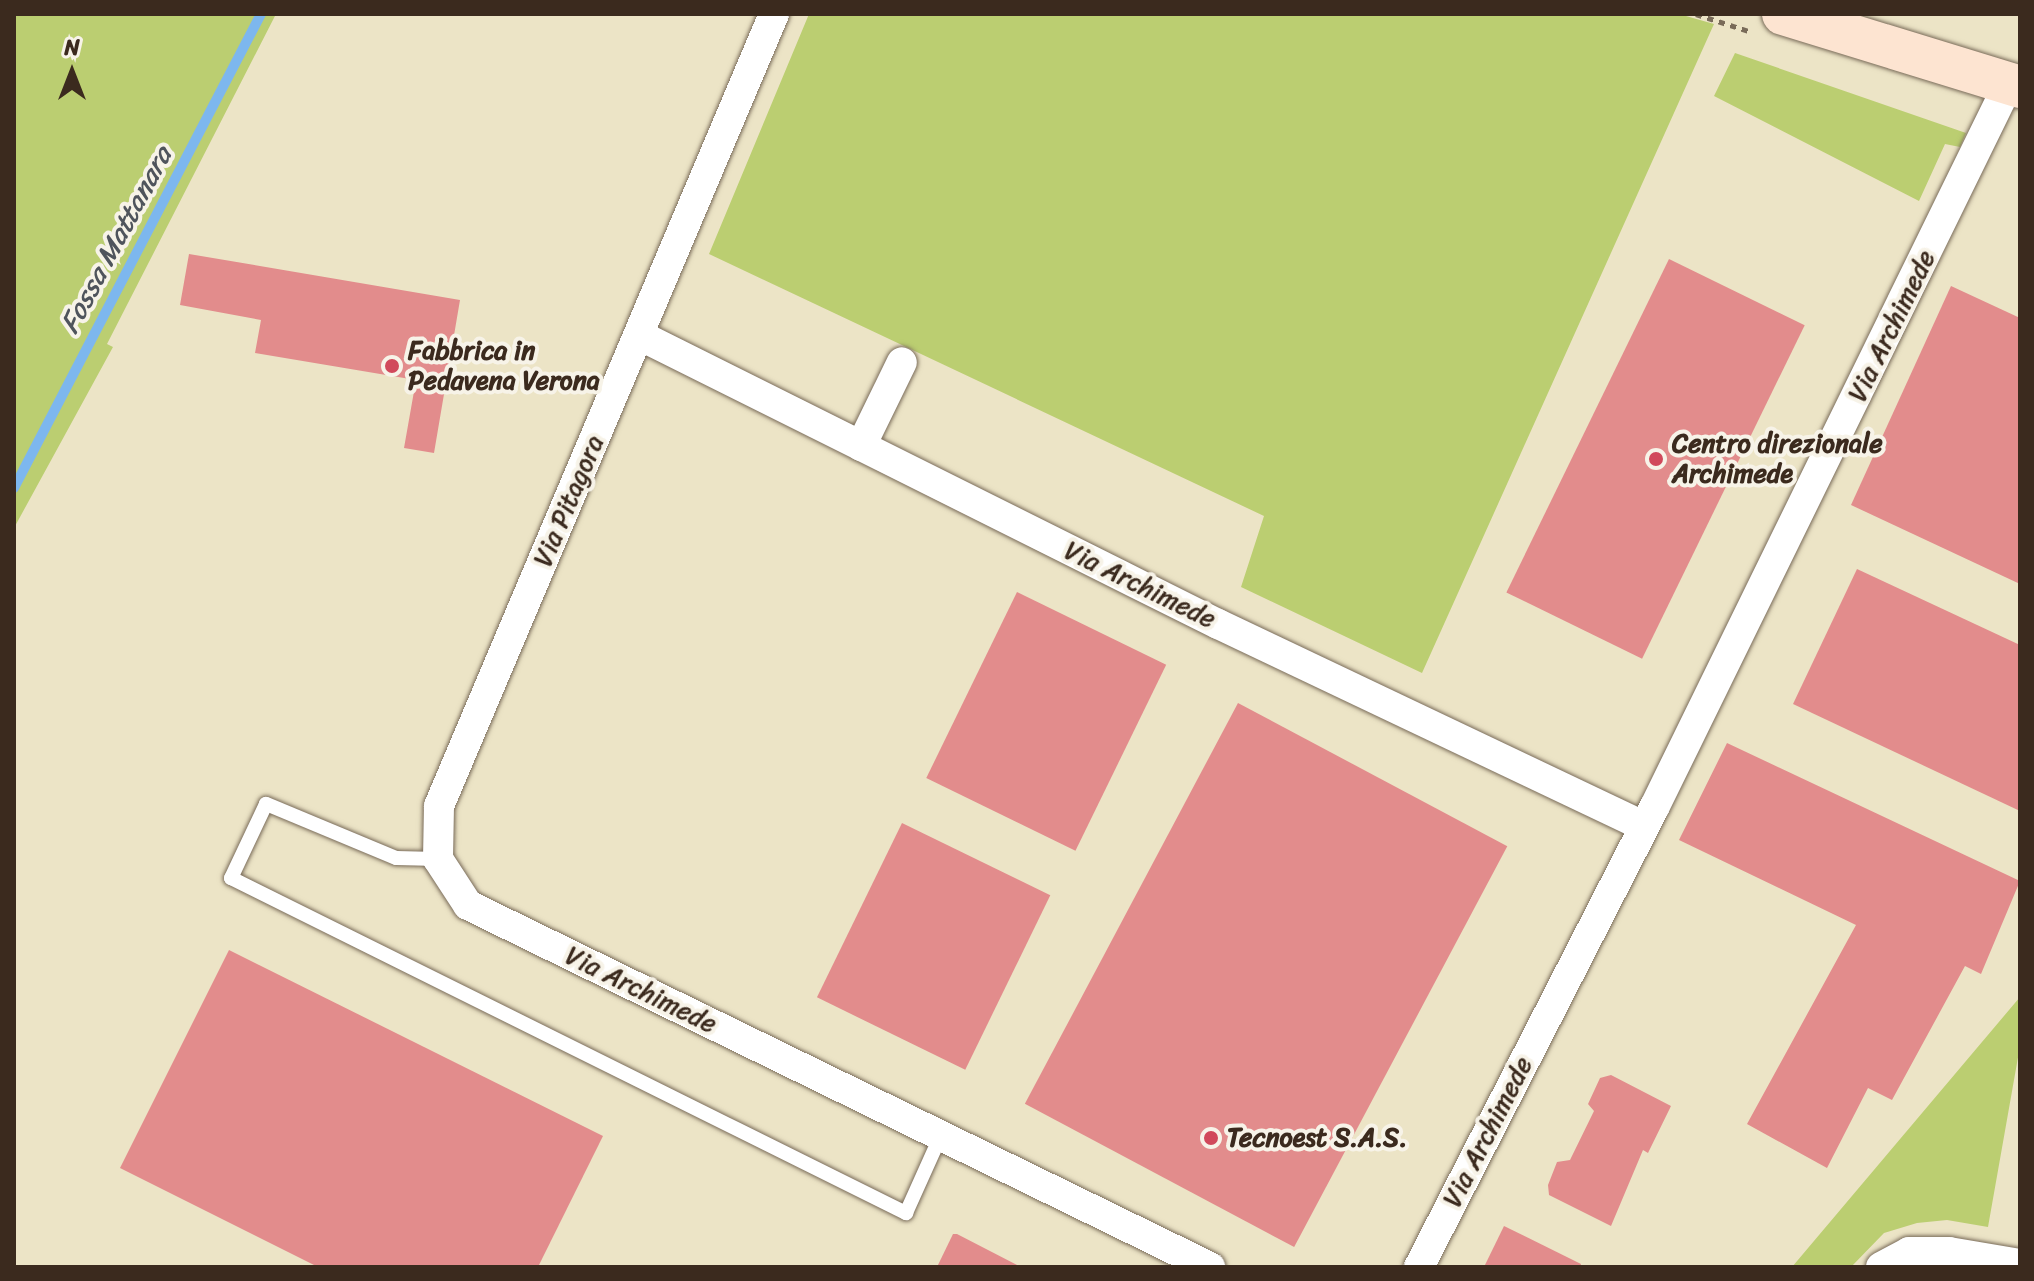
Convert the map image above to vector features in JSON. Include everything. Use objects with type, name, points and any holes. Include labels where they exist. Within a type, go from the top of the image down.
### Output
[{"type":"main road","points":[[1783,14],[2014,85]]},
{"type":"street","name":"Via Pitagora","points":[[438,859],[439,806],[641,336],[774,14]]},
{"type":"street","name":"Via Archimede","points":[[1419,1267],[1644,826],[2014,85]]},
{"type":"street","name":"Via Archimede","points":[[641,336],[1218,624],[1644,826]]},
{"type":"street","points":[[861,446],[902,362]]},
{"type":"street","name":"Via Archimede","points":[[438,859],[468,905],[1210,1267]]},
{"type":"street","points":[[1881,1267],[1909,1252],[1949,1252],[2020,1264]]},
{"type":"lane","points":[[438,859],[396,858],[266,804],[231,878],[906,1213],[942,1134]]},
{"type":"green space","points":[[14,14],[276,14],[107,344],[113,347],[14,528]]},
{"type":"green space","points":[[809,14],[1679,14],[1714,24],[1422,673],[1241,587],[1264,516],[709,254]]},
{"type":"green space","points":[[1735,53],[1966,133],[1960,147],[1945,144],[1919,201],[1714,96]]},
{"type":"green space","points":[[2020,997],[2020,1046],[1988,1227],[1947,1220],[1917,1223],[1884,1233],[1851,1267],[1792,1267]]},
{"type":"building","name":"Fabbrica in Pedavena Verona","points":[[189,254],[460,300],[434,453],[404,448],[416,380],[255,353],[261,320],[180,305]]},
{"type":"building","name":"Centro direzionale Archimede","points":[[1669,259],[1805,325],[1642,659],[1506,592]]},
{"type":"building","points":[[1951,286],[2020,318],[2020,584],[1851,505]]},
{"type":"building","points":[[1857,569],[2020,645],[2020,811],[1793,704]]},
{"type":"building","points":[[1017,592],[1166,665],[1075,851],[926,778]]},
{"type":"building","points":[[1238,703],[1507,846],[1294,1247],[1025,1104]]},
{"type":"building","points":[[1727,743],[2020,881],[1981,974],[1965,966],[1892,1100],[1868,1088],[1827,1168],[1747,1124],[1856,925],[1679,840]]},
{"type":"building","points":[[902,823],[1050,895],[965,1070],[817,997]]},
{"type":"building","points":[[229,950],[603,1136],[538,1267],[318,1267],[120,1168]]},
{"type":"building","points":[[1611,1075],[1671,1106],[1648,1153],[1643,1150],[1611,1226],[1549,1195],[1548,1185],[1557,1162],[1570,1160],[1594,1111],[1588,1104],[1600,1078]]},
{"type":"building","points":[[1504,1226],[1581,1264],[1580,1267],[1484,1267]]},
{"type":"building","points":[[953,1234],[957,1234],[1021,1267],[937,1267]]},
{"type":"waterway","name":"Fossa Mattanara","points":[[14,488],[261,14]]},
{"type":"place","name":"Fabbrica in Pedavena Verona","points":[[392,366]]},
{"type":"place","name":"Centro direzionale Archimede","points":[[1656,459]]},
{"type":"place","name":"Tecnoest S.A.S.","points":[[1211,1138]]}]
